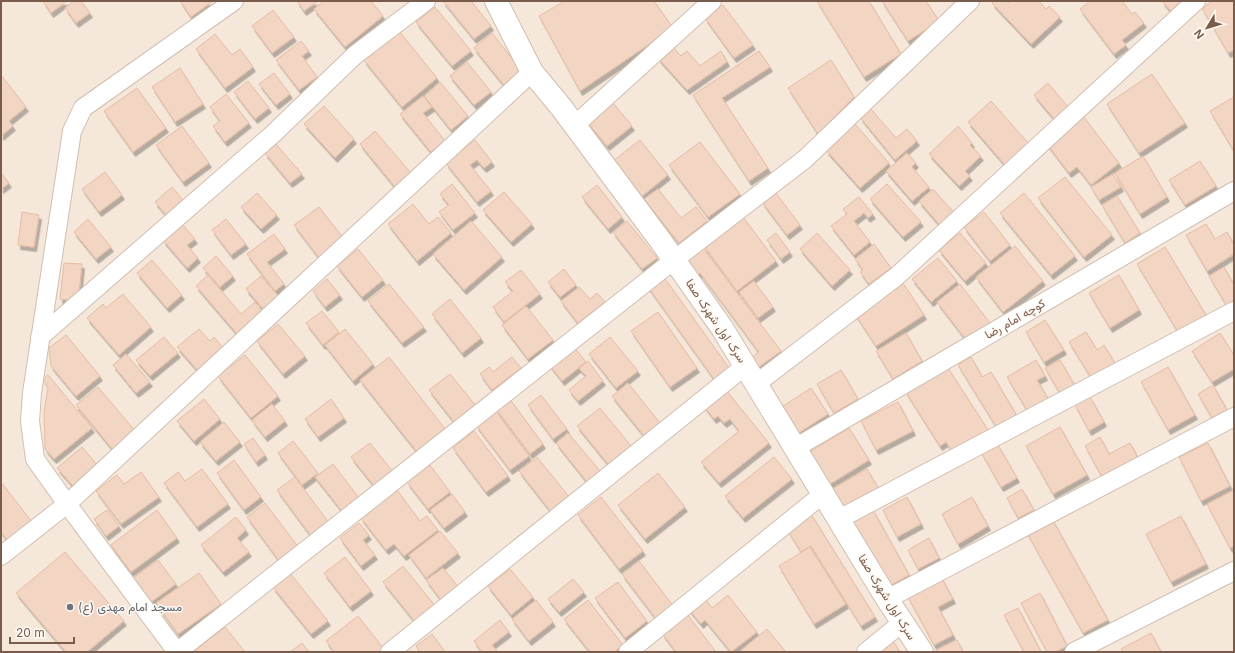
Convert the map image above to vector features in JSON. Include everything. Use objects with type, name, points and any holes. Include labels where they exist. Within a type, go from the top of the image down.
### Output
[{"type":"street","points":[[234,1],[83,108],[72,131],[32,393],[30,421],[35,458],[67,504],[177,652],[674,260],[805,159],[970,1]]},
{"type":"street","points":[[40,337],[273,134],[355,55],[426,1]]},
{"type":"street","name":"سرک اول شهرک صفا","points":[[496,1],[532,72],[574,125],[674,260],[722,328],[887,599],[922,652]]},
{"type":"street","points":[[574,125],[712,1]]},
{"type":"street","points":[[756,384],[897,276],[1196,1]]},
{"type":"street","points":[[1,556],[67,504],[532,72]]},
{"type":"street","name":"کوچه امام رضا","points":[[795,448],[1234,190]]},
{"type":"street","points":[[839,519],[1234,311]]},
{"type":"street","points":[[390,652],[746,366]]},
{"type":"street","points":[[887,599],[1234,417]]},
{"type":"street","points":[[628,652],[823,494]]},
{"type":"street","points":[[1074,652],[1234,571]]},
{"type":"street","points":[[866,652],[903,622]]},
{"type":"shaded area","points":[[1,1],[1234,1],[1234,652],[1,652]]},
{"type":"building","points":[[43,1],[67,1],[51,13]]},
{"type":"building","points":[[74,1],[81,1],[90,13],[76,23],[65,8]]},
{"type":"building","points":[[180,1],[213,1],[191,17]]},
{"type":"building","points":[[297,1],[318,1],[304,11]]},
{"type":"building","points":[[324,1],[371,1],[383,16],[345,47],[314,9]]},
{"type":"building","points":[[443,1],[471,1],[491,26],[474,39]]},
{"type":"building","points":[[565,1],[654,1],[673,28],[580,91],[539,16]]},
{"type":"building","points":[[817,1],[869,1],[901,54],[864,77]]},
{"type":"building","points":[[882,1],[926,1],[939,21],[908,41]]},
{"type":"building","points":[[994,1],[1007,1],[1008,3],[1010,1],[1039,1],[1046,9],[1049,6],[1060,17],[1031,44],[992,3]]},
{"type":"building","points":[[1090,1],[1122,1],[1132,14],[1135,12],[1144,23],[1122,40],[1126,45],[1114,54],[1080,9]]},
{"type":"building","points":[[1162,1],[1182,1],[1171,11]]},
{"type":"building","points":[[1213,1],[1234,1],[1234,50],[1228,53],[1202,8]]},
{"type":"building","points":[[723,5],[753,45],[734,58],[705,18]]},
{"type":"building","points":[[435,7],[471,51],[452,66],[416,22]]},
{"type":"building","points":[[273,10],[294,37],[272,53],[252,26]]},
{"type":"building","points":[[399,31],[437,78],[402,107],[364,60]]},
{"type":"building","points":[[492,33],[525,75],[507,89],[474,48]]},
{"type":"building","points":[[215,34],[232,55],[240,49],[253,67],[225,88],[196,49]]},
{"type":"building","points":[[301,41],[309,51],[302,56],[317,77],[299,90],[276,60]]},
{"type":"building","points":[[672,46],[681,56],[687,51],[700,66],[721,51],[727,62],[687,90],[658,58]]},
{"type":"building","points":[[759,51],[770,67],[722,98],[768,168],[749,181],[693,95]]},
{"type":"building","points":[[831,60],[854,97],[818,134],[788,88]]},
{"type":"building","points":[[467,62],[491,92],[474,105],[450,76]]},
{"type":"building","points":[[180,68],[203,104],[175,122],[152,87]]},
{"type":"building","points":[[274,73],[290,94],[276,105],[259,84]]},
{"type":"building","points":[[1152,74],[1185,123],[1139,153],[1107,104]]},
{"type":"building","points":[[1,75],[26,107],[9,121],[13,126],[1,136]]},
{"type":"building","points":[[248,81],[269,108],[255,119],[234,92]]},
{"type":"building","points":[[440,82],[468,116],[451,130],[424,96]]},
{"type":"building","points":[[1048,83],[1069,108],[1055,120],[1034,95]]},
{"type":"building","points":[[137,88],[166,128],[133,152],[104,111]]},
{"type":"building","points":[[226,94],[249,123],[225,142],[213,126],[220,121],[210,107]]},
{"type":"building","points":[[423,96],[432,107],[423,113],[445,141],[431,152],[400,114]]},
{"type":"building","points":[[1234,97],[1234,151],[1210,111]]},
{"type":"building","points":[[991,101],[1030,145],[1006,166],[968,122]]},
{"type":"building","points":[[613,103],[632,126],[607,146],[588,123]]},
{"type":"building","points":[[324,106],[354,139],[335,158],[304,124]]},
{"type":"building","points":[[870,108],[896,138],[907,129],[917,141],[895,160],[860,117]]},
{"type":"building","points":[[1083,116],[1119,163],[1091,185],[1077,167],[1069,173],[1047,144]]},
{"type":"building","points":[[855,124],[889,163],[860,188],[826,150]]},
{"type":"building","points":[[182,126],[209,163],[183,182],[156,145]]},
{"type":"building","points":[[958,126],[972,143],[970,145],[981,156],[965,171],[970,176],[959,186],[929,154]]},
{"type":"building","points":[[375,131],[411,173],[395,187],[360,144]]},
{"type":"building","points":[[475,140],[492,162],[484,168],[477,160],[470,165],[491,191],[477,202],[446,163]]},
{"type":"building","points":[[640,140],[668,175],[641,197],[613,161]]},
{"type":"building","points":[[700,142],[740,194],[708,217],[669,165]]},
{"type":"building","points":[[276,144],[302,174],[290,183],[265,153]]},
{"type":"building","points":[[907,153],[916,163],[912,167],[929,187],[912,201],[886,171]]},
{"type":"building","points":[[1143,156],[1167,197],[1140,214],[1115,173]]},
{"type":"building","points":[[1200,161],[1216,186],[1185,205],[1169,180]]},
{"type":"building","points":[[105,172],[122,195],[99,212],[82,189]]},
{"type":"building","points":[[1,173],[9,183],[1,189]]},
{"type":"building","points":[[1113,174],[1121,187],[1099,200],[1091,187]]},
{"type":"building","points":[[1065,177],[1112,235],[1084,257],[1038,198]]},
{"type":"building","points":[[452,184],[475,213],[453,230],[439,212],[449,205],[440,194]]},
{"type":"building","points":[[887,184],[921,222],[903,237],[870,199]]},
{"type":"building","points":[[597,185],[622,217],[608,229],[582,197]]},
{"type":"building","points":[[172,187],[184,201],[167,216],[155,202]]},
{"type":"building","points":[[658,189],[681,218],[696,207],[707,221],[679,243],[644,199]]},
{"type":"building","points":[[933,189],[958,217],[944,230],[919,201]]},
{"type":"building","points":[[504,192],[532,224],[511,242],[483,210]]},
{"type":"building","points":[[775,192],[800,225],[787,235],[762,202]]},
{"type":"building","points":[[257,193],[277,215],[261,229],[241,207]]},
{"type":"building","points":[[1024,193],[1075,256],[1051,275],[1000,213]]},
{"type":"building","points":[[1117,196],[1140,233],[1125,243],[1102,205]]},
{"type":"building","points":[[859,197],[873,214],[868,218],[864,213],[854,221],[870,242],[854,255],[831,226],[847,214],[843,209]]},
{"type":"building","points":[[413,204],[429,224],[438,217],[451,233],[417,261],[388,224]]},
{"type":"building","points":[[319,207],[345,240],[320,259],[294,225]]},
{"type":"building","points":[[22,212],[39,215],[34,247],[18,245]]},
{"type":"building","points":[[984,212],[1010,245],[990,261],[964,227]]},
{"type":"building","points":[[743,217],[776,261],[737,291],[704,246]]},
{"type":"building","points":[[88,219],[111,247],[96,259],[74,232]]},
{"type":"building","points":[[226,219],[246,244],[231,255],[212,230]]},
{"type":"building","points":[[471,221],[502,257],[464,290],[433,254]]},
{"type":"building","points":[[627,221],[657,258],[642,269],[613,232]]},
{"type":"building","points":[[182,224],[195,239],[187,245],[198,258],[187,268],[163,240]]},
{"type":"building","points":[[1206,224],[1215,239],[1227,232],[1234,245],[1234,254],[1207,271],[1186,235]]},
{"type":"building","points":[[776,233],[790,252],[781,259],[767,240]]},
{"type":"building","points":[[817,233],[850,270],[832,286],[800,249]]},
{"type":"building","points":[[960,233],[986,263],[965,281],[939,250]]},
{"type":"building","points":[[274,234],[285,249],[267,262],[284,284],[275,291],[247,254]]},
{"type":"building","points":[[700,244],[781,351],[756,369],[749,359],[759,352],[700,273],[695,276],[681,258]]},
{"type":"building","points":[[874,244],[891,268],[869,284],[860,272],[863,270],[855,259]]},
{"type":"building","points":[[1015,246],[1043,281],[1003,312],[976,277]]},
{"type":"building","points":[[1165,247],[1206,315],[1178,332],[1137,264]]},
{"type":"building","points":[[358,249],[383,280],[362,297],[337,266]]},
{"type":"building","points":[[216,256],[233,276],[220,287],[203,268]]},
{"type":"building","points":[[938,258],[957,281],[931,302],[912,279]]},
{"type":"building","points":[[152,260],[182,295],[167,308],[137,273]]},
{"type":"building","points":[[64,263],[82,264],[78,301],[60,299]]},
{"type":"building","points":[[1224,267],[1234,285],[1234,304],[1228,308],[1209,276]]},
{"type":"building","points":[[564,269],[576,285],[560,297],[548,282]]},
{"type":"building","points":[[521,270],[540,294],[504,322],[493,307],[513,291],[505,282]]},
{"type":"building","points":[[208,275],[241,314],[255,302],[264,313],[238,335],[196,286]]},
{"type":"building","points":[[1119,275],[1139,310],[1110,328],[1089,293]]},
{"type":"building","points":[[261,276],[281,299],[266,312],[246,289]]},
{"type":"building","points":[[663,276],[729,368],[714,379],[648,287]]},
{"type":"building","points":[[327,279],[340,295],[325,307],[313,291]]},
{"type":"building","points":[[754,281],[773,307],[758,318],[739,292]]},
{"type":"building","points":[[903,283],[924,315],[876,346],[855,314]]},
{"type":"building","points":[[389,284],[424,327],[402,343],[368,301]]},
{"type":"building","points":[[960,284],[990,323],[967,341],[937,302]]},
{"type":"building","points":[[579,287],[590,299],[597,293],[605,302],[578,323],[561,301]]},
{"type":"building","points":[[123,294],[151,327],[119,355],[87,318],[103,304],[106,308]]},
{"type":"building","points":[[450,299],[481,338],[462,353],[432,314]]},
{"type":"building","points":[[526,306],[553,340],[528,359],[502,325]]},
{"type":"building","points":[[322,311],[339,332],[323,345],[306,323]]},
{"type":"building","points":[[658,312],[697,368],[670,387],[631,331]]},
{"type":"building","points":[[1045,320],[1064,350],[1044,362],[1026,332]]},
{"type":"building","points":[[278,324],[305,356],[283,374],[257,341]]},
{"type":"building","points":[[199,329],[210,341],[214,337],[225,350],[199,372],[177,347]]},
{"type":"building","points":[[345,329],[373,364],[353,381],[325,345]]},
{"type":"building","points":[[1086,332],[1097,350],[1104,345],[1116,365],[1092,379],[1069,342]]},
{"type":"building","points":[[906,333],[922,361],[893,379],[876,351]]},
{"type":"building","points":[[1220,333],[1234,355],[1234,369],[1212,382],[1192,351]]},
{"type":"building","points":[[66,335],[100,376],[76,396],[51,366],[49,348]]},
{"type":"building","points":[[164,337],[178,353],[150,376],[136,360]]},
{"type":"building","points":[[610,337],[638,371],[616,388],[589,354]]},
{"type":"building","points":[[573,346],[586,362],[562,381],[549,364]]},
{"type":"building","points":[[126,354],[150,382],[136,393],[113,365]]},
{"type":"building","points":[[245,355],[278,396],[251,418],[218,376]]},
{"type":"building","points":[[389,357],[446,430],[418,453],[360,380]]},
{"type":"building","points":[[512,357],[521,368],[492,390],[480,374],[489,367],[493,372]]},
{"type":"building","points":[[971,357],[982,377],[991,372],[1017,416],[997,428],[958,365]]},
{"type":"building","points":[[1036,360],[1045,376],[1037,380],[1049,400],[1028,412],[1007,377]]},
{"type":"building","points":[[1060,360],[1075,386],[1061,395],[1045,368]]},
{"type":"building","points":[[588,361],[603,381],[578,401],[569,390],[586,376],[579,368]]},
{"type":"building","points":[[946,365],[988,430],[953,453],[946,442],[940,446],[905,391]]},
{"type":"building","points":[[1168,367],[1195,415],[1168,430],[1141,382]]},
{"type":"building","points":[[841,370],[858,399],[834,413],[817,384]]},
{"type":"building","points":[[450,374],[476,406],[455,423],[429,390]]},
{"type":"building","points":[[48,375],[92,428],[54,459],[45,449],[44,412],[48,388],[43,379]]},
{"type":"building","points":[[628,383],[661,424],[645,437],[612,396]]},
{"type":"building","points":[[1213,385],[1227,410],[1212,418],[1198,394]]},
{"type":"building","points":[[98,387],[136,432],[114,451],[76,405]]},
{"type":"building","points":[[811,388],[828,414],[797,434],[780,408]]},
{"type":"building","points":[[725,389],[769,443],[719,483],[701,462],[739,431],[730,419],[724,423],[718,416],[714,419],[704,406]]},
{"type":"building","points":[[541,395],[567,429],[553,439],[528,405]]},
{"type":"building","points":[[1090,397],[1104,422],[1089,431],[1075,405]]},
{"type":"building","points":[[509,398],[543,444],[530,454],[496,409]]},
{"type":"building","points":[[204,399],[220,419],[194,441],[177,421]]},
{"type":"building","points":[[331,399],[344,418],[318,437],[305,419]]},
{"type":"building","points":[[898,402],[913,431],[876,450],[861,421]]},
{"type":"building","points":[[272,404],[285,421],[265,437],[252,420]]},
{"type":"building","points":[[600,408],[631,446],[608,464],[577,426]]},
{"type":"building","points":[[495,410],[529,456],[510,470],[476,425]]},
{"type":"building","points":[[224,422],[240,442],[216,461],[200,442]]},
{"type":"building","points":[[1060,427],[1087,475],[1053,494],[1026,446]]},
{"type":"building","points":[[849,428],[869,460],[830,484],[810,452]]},
{"type":"building","points":[[474,431],[508,476],[486,492],[453,448]]},
{"type":"building","points":[[568,433],[601,472],[588,483],[556,443]]},
{"type":"building","points":[[1100,437],[1109,454],[1130,443],[1138,458],[1102,477],[1085,446]]},
{"type":"building","points":[[253,438],[265,455],[256,462],[244,444]]},
{"type":"building","points":[[293,441],[318,473],[302,485],[278,453]]},
{"type":"building","points":[[370,443],[393,472],[375,487],[351,457]]},
{"type":"building","points":[[1208,443],[1230,486],[1201,501],[1179,457]]},
{"type":"building","points":[[998,445],[1017,478],[1001,487],[982,454]]},
{"type":"building","points":[[82,447],[98,466],[74,487],[57,468]]},
{"type":"building","points":[[537,457],[570,498],[552,513],[519,471]]},
{"type":"building","points":[[774,457],[792,479],[743,518],[725,496]]},
{"type":"building","points":[[234,460],[261,497],[244,510],[217,473]]},
{"type":"building","points":[[333,464],[359,498],[342,511],[315,477]]},
{"type":"building","points":[[430,465],[450,492],[428,509],[407,482]]},
{"type":"building","points":[[202,469],[228,504],[197,527],[164,483],[178,472],[185,481]]},
{"type":"building","points":[[867,469],[880,491],[845,511],[832,489]]},
{"type":"building","points":[[141,472],[159,497],[121,524],[96,491],[117,475],[124,484]]},
{"type":"building","points":[[658,473],[685,507],[645,539],[618,505]]},
{"type":"building","points":[[295,477],[329,523],[311,536],[277,490]]},
{"type":"building","points":[[1,482],[32,522],[8,541],[1,532]]},
{"type":"building","points":[[1022,489],[1034,510],[1018,518],[1007,498]]},
{"type":"building","points":[[397,490],[420,521],[427,516],[438,530],[404,556],[394,544],[386,550],[361,518]]},
{"type":"building","points":[[1234,490],[1234,546],[1230,548],[1207,504]]},
{"type":"building","points":[[452,494],[465,512],[444,528],[430,510]]},
{"type":"building","points":[[601,497],[643,551],[619,569],[578,515]]},
{"type":"building","points":[[907,497],[921,524],[897,537],[883,510]]},
{"type":"building","points":[[972,497],[988,526],[958,544],[942,514]]},
{"type":"building","points":[[265,503],[299,548],[280,562],[247,517]]},
{"type":"building","points":[[107,510],[119,526],[106,536],[94,519]]},
{"type":"building","points":[[157,510],[177,538],[131,572],[111,545]]},
{"type":"building","points":[[873,510],[909,575],[889,586],[853,521]]},
{"type":"building","points":[[811,514],[875,617],[861,626],[811,546],[801,552],[787,529]]},
{"type":"building","points":[[1181,516],[1206,564],[1171,582],[1146,534]]},
{"type":"building","points":[[236,517],[246,530],[237,538],[249,552],[223,572],[201,545]]},
{"type":"building","points":[[1052,519],[1108,620],[1083,633],[1027,533]]},
{"type":"building","points":[[359,523],[369,535],[363,540],[375,555],[361,566],[340,538]]},
{"type":"building","points":[[440,531],[458,553],[426,578],[409,555]]},
{"type":"building","points":[[929,538],[939,558],[918,569],[908,550]]},
{"type":"building","points":[[810,547],[846,604],[814,624],[779,566]]},
{"type":"building","name":"(مسجد امام مهدی (ع","points":[[65,552],[124,621],[87,652],[66,652],[16,593]]},
{"type":"building","points":[[345,557],[371,591],[350,607],[324,573]]},
{"type":"building","points":[[158,560],[176,584],[151,602],[133,578]]},
{"type":"building","points":[[639,561],[674,607],[657,620],[622,574]]},
{"type":"building","points":[[403,566],[436,607],[416,623],[383,582]]},
{"type":"building","points":[[443,568],[459,588],[442,601],[426,580]]},
{"type":"building","points":[[510,569],[533,597],[511,615],[488,586]]},
{"type":"building","points":[[199,573],[221,604],[178,634],[156,603]]},
{"type":"building","points":[[290,573],[328,621],[311,634],[273,587]]},
{"type":"building","points":[[941,577],[953,599],[938,607],[953,635],[934,645],[907,595]]},
{"type":"building","points":[[573,579],[584,592],[559,612],[548,599]]},
{"type":"building","points":[[618,582],[647,621],[625,638],[595,598]]},
{"type":"building","points":[[1040,593],[1067,646],[1055,652],[1047,652],[1021,603]]},
{"type":"building","points":[[702,595],[712,608],[728,595],[757,632],[731,652],[705,620],[701,624],[687,607]]},
{"type":"building","points":[[536,600],[553,622],[529,641],[512,619]]},
{"type":"building","points":[[588,600],[623,645],[614,652],[590,652],[564,619]]},
{"type":"building","points":[[1018,608],[1041,652],[1024,652],[1004,615]]},
{"type":"building","points":[[687,614],[716,652],[676,652],[662,633]]},
{"type":"building","points":[[358,616],[384,649],[380,652],[334,652],[326,641]]},
{"type":"building","points":[[500,620],[509,632],[492,645],[497,651],[496,652],[482,652],[474,641]]},
{"type":"building","points":[[225,627],[245,652],[193,652]]},
{"type":"building","points":[[767,629],[786,652],[739,652]]},
{"type":"building","points":[[1151,633],[1161,652],[1123,652],[1121,649]]},
{"type":"building","points":[[432,634],[445,652],[420,652],[416,646]]},
{"type":"building","points":[[957,640],[963,652],[937,652],[936,650]]},
{"type":"building","points":[[893,641],[900,652],[878,652]]},
{"type":"building","points":[[302,643],[309,652],[290,652]]},
{"type":"place","name":"(مسجد امام مهدی (ع","points":[[70,607]]}]
